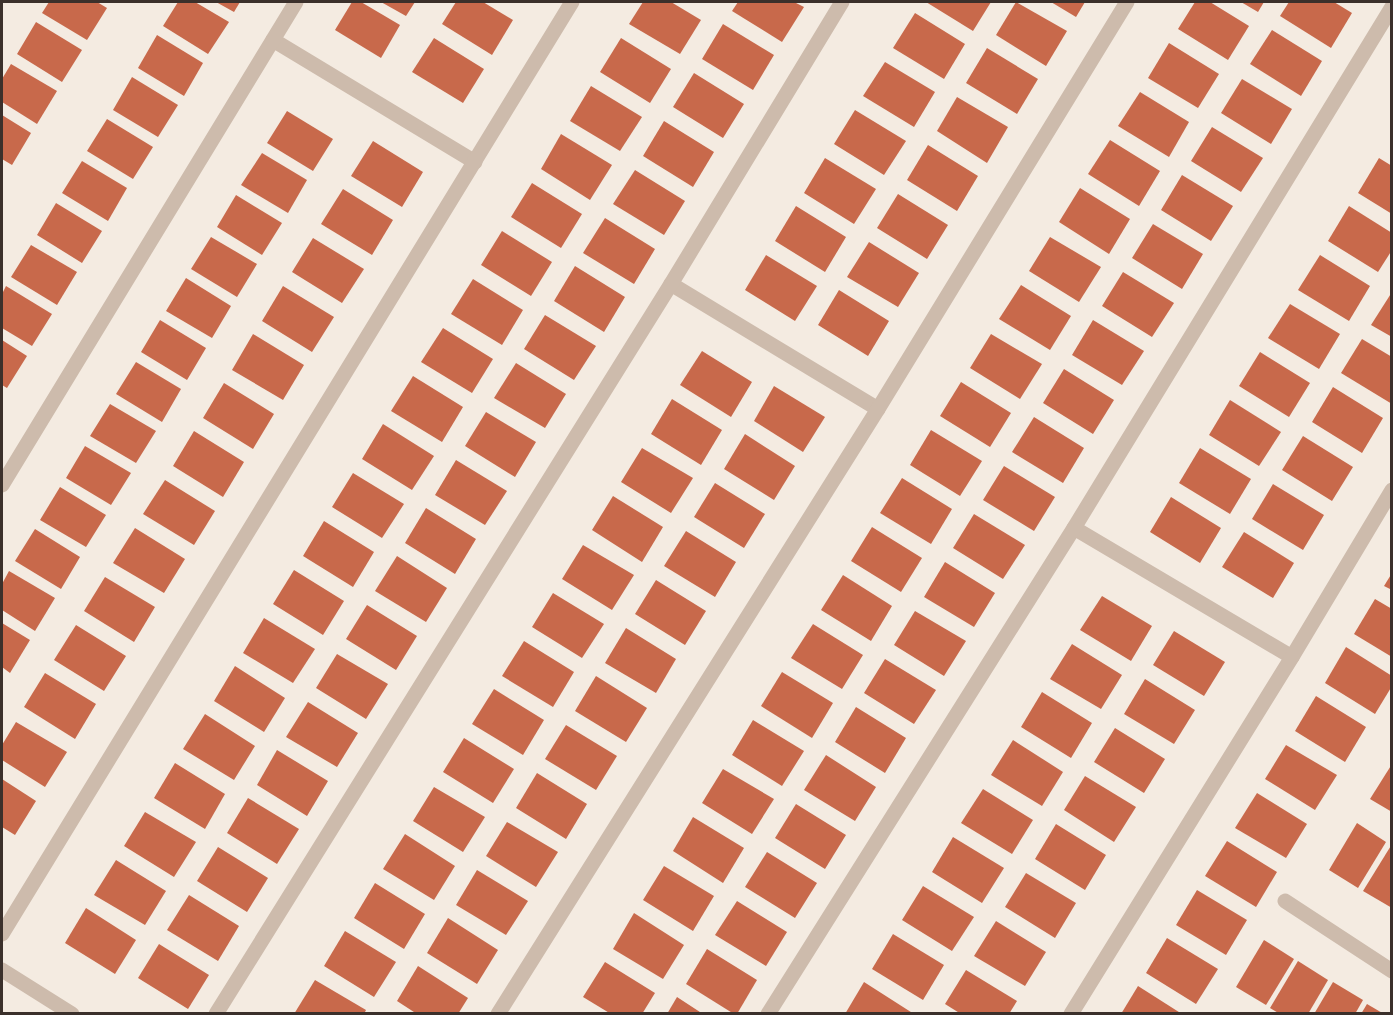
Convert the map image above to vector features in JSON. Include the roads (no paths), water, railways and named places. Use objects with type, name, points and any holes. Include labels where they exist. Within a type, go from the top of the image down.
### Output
[{"type":"street","points":[[2,485],[297,2]]},
{"type":"street","points":[[2,934],[572,2]]},
{"type":"street","points":[[216,1014],[671,284],[842,2]]},
{"type":"street","points":[[498,1014],[878,409],[1127,2]]},
{"type":"street","points":[[768,1014],[1074,528],[1392,7]]},
{"type":"street","points":[[273,40],[474,162]]},
{"type":"street","points":[[671,284],[878,409]]},
{"type":"street","points":[[1071,1014],[1292,657],[1392,490]]},
{"type":"street","points":[[1074,528],[1292,657]]},
{"type":"street","points":[[1285,901],[1392,971]]},
{"type":"street","points":[[2,970],[72,1014]]}]
